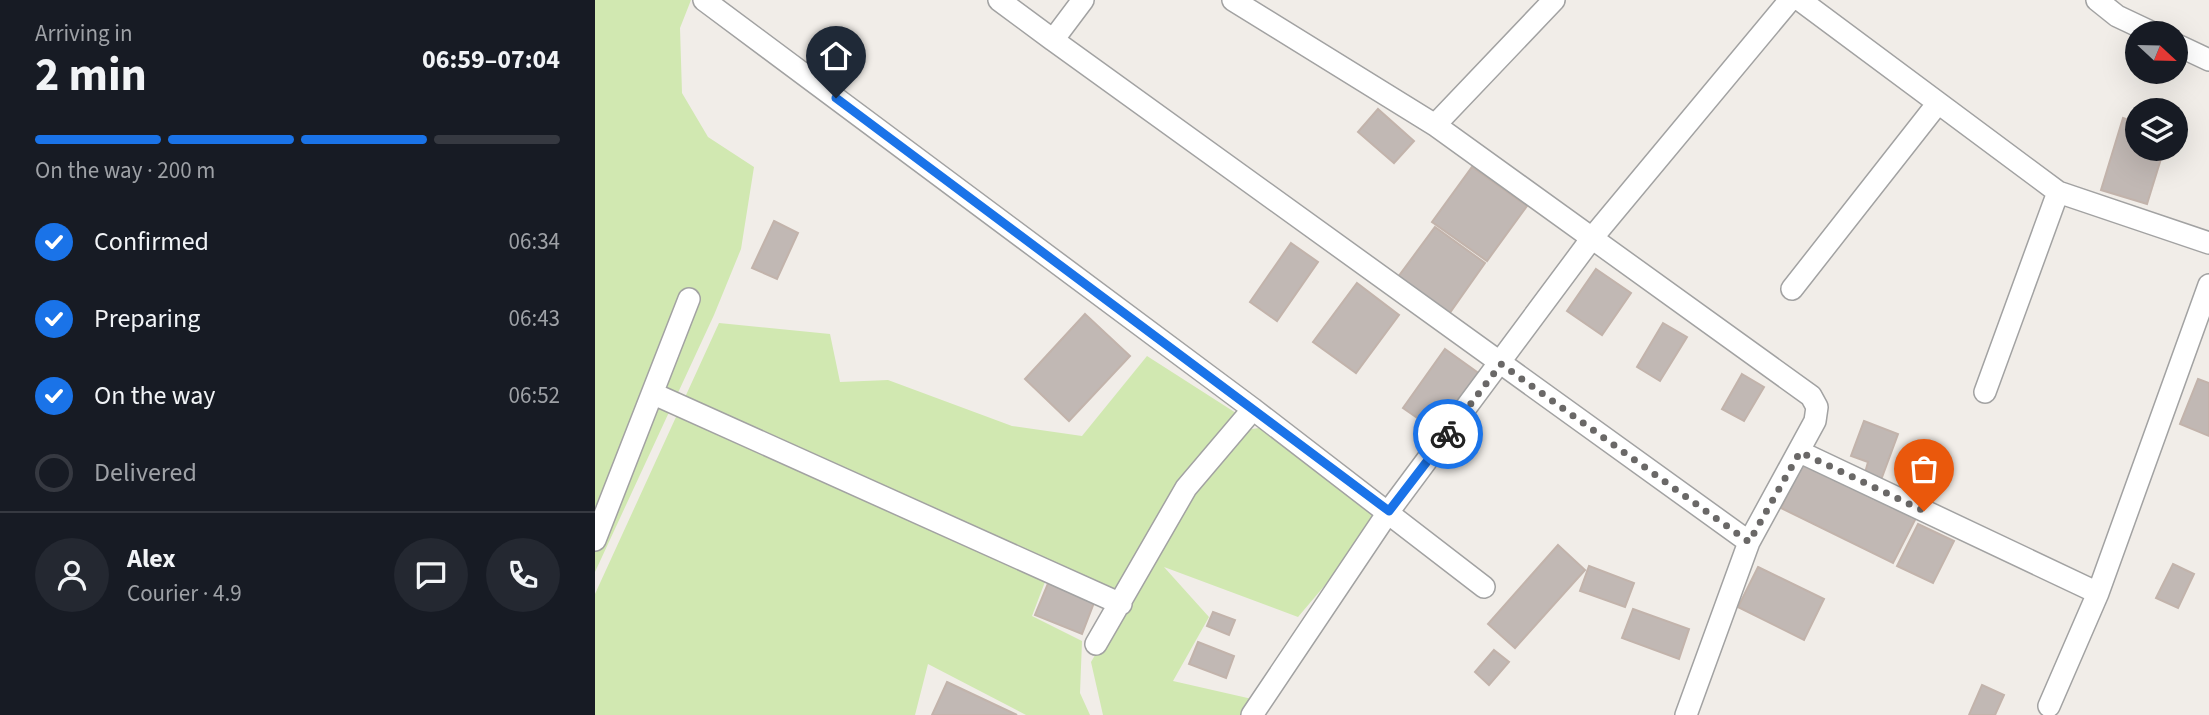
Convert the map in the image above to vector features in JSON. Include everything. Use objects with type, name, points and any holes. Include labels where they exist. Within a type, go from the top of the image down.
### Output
[{"type":"street","points":[[704,0],[1389,511],[1485,587]]},
{"type":"street","points":[[999,0],[1749,542]]},
{"type":"street","points":[[1053,40],[1083,0]]},
{"type":"street","points":[[1233,0],[1435,125],[1811,396],[1817,407],[1815,421],[1749,542],[1686,715]]},
{"type":"street","points":[[1435,125],[1554,0]]},
{"type":"street","points":[[1252,715],[1389,511],[1501,364],[1592,238],[1790,0]]},
{"type":"street","points":[[1800,0],[2058,192],[2209,243]]},
{"type":"street","points":[[2097,0],[2123,8],[2139,21]]},
{"type":"street","points":[[2188,50],[2209,60]]},
{"type":"street","points":[[1792,289],[1938,103]]},
{"type":"street","points":[[1985,392],[2058,192]]},
{"type":"street","points":[[2049,706],[2098,593],[2209,285]]},
{"type":"street","points":[[595,540],[689,299]]},
{"type":"street","points":[[654,394],[1121,604]]},
{"type":"street","points":[[1096,644],[1185,488],[1253,409]]},
{"type":"street","points":[[1800,452],[2098,593]]},
{"type":"green space","points":[[595,0],[691,0],[680,28],[682,93],[708,137],[754,167],[741,249],[714,315],[595,572]]},
{"type":"green space","points":[[719,323],[830,334],[840,382],[888,380],[1012,426],[1082,436],[1147,356],[1236,413],[1115,600],[1048,574],[1032,616],[1082,641],[1080,693],[1090,715],[1026,715],[928,664],[915,715],[595,715],[595,594]]},
{"type":"green space","points":[[1265,427],[1381,519],[1298,617],[1164,567],[1209,617],[1173,681],[1252,699],[1242,715],[1103,715],[1091,662],[1195,485],[1246,430]]},
{"type":"building","points":[[1378,109],[1414,141],[1394,163],[1358,132]]},
{"type":"building","points":[[2123,118],[2125,161],[2160,161],[2147,204],[2101,190]]},
{"type":"building","points":[[1472,167],[1527,206],[1487,261],[1432,222]]},
{"type":"building","points":[[774,221],[798,233],[777,279],[752,268]]},
{"type":"building","points":[[1435,227],[1485,263],[1449,314],[1398,277]]},
{"type":"building","points":[[1291,243],[1318,262],[1277,321],[1250,302]]},
{"type":"building","points":[[1596,269],[1631,293],[1602,335],[1567,311]]},
{"type":"building","points":[[1357,283],[1399,315],[1356,373],[1313,342]]},
{"type":"building","points":[[1085,314],[1130,356],[1069,421],[1025,379]]},
{"type":"building","points":[[1663,323],[1687,337],[1660,381],[1637,367]]},
{"type":"building","points":[[1445,349],[1484,377],[1442,435],[1403,408]]},
{"type":"building","points":[[1742,374],[1764,387],[1744,421],[1722,409]]},
{"type":"building","points":[[2198,379],[2209,383],[2209,436],[2180,424]]},
{"type":"building","points":[[1864,421],[1898,434],[1881,480],[1865,473],[1868,462],[1851,456]]},
{"type":"building","points":[[1805,458],[1918,514],[1893,563],[1781,508]]},
{"type":"building","points":[[1918,524],[1954,541],[1933,583],[1897,566]]},
{"type":"building","points":[[1558,545],[1585,570],[1515,648],[1488,624]]},
{"type":"building","points":[[2173,564],[2194,574],[2178,608],[2156,598]]},
{"type":"building","points":[[1589,566],[1634,583],[1625,607],[1580,591]]},
{"type":"building","points":[[1758,567],[1824,599],[1804,640],[1738,607]]},
{"type":"building","points":[[1049,581],[1095,600],[1082,634],[1035,615]]},
{"type":"building","points":[[1633,609],[1689,629],[1679,659],[1622,638]]},
{"type":"building","points":[[1213,612],[1235,620],[1229,635],[1207,626]]},
{"type":"building","points":[[1198,642],[1234,656],[1226,678],[1189,664]]},
{"type":"building","points":[[1494,650],[1509,662],[1489,685],[1475,672]]},
{"type":"building","points":[[947,682],[1017,715],[932,715]]},
{"type":"building","points":[[1982,685],[2004,695],[1995,715],[1969,715]]},
{"type":"way so far","points":[[1448,434],[1501,364],[1749,542],[1800,452],[1924,511]]},
{"type":"route","points":[[836,98],[1389,511],[1448,434]]}]
